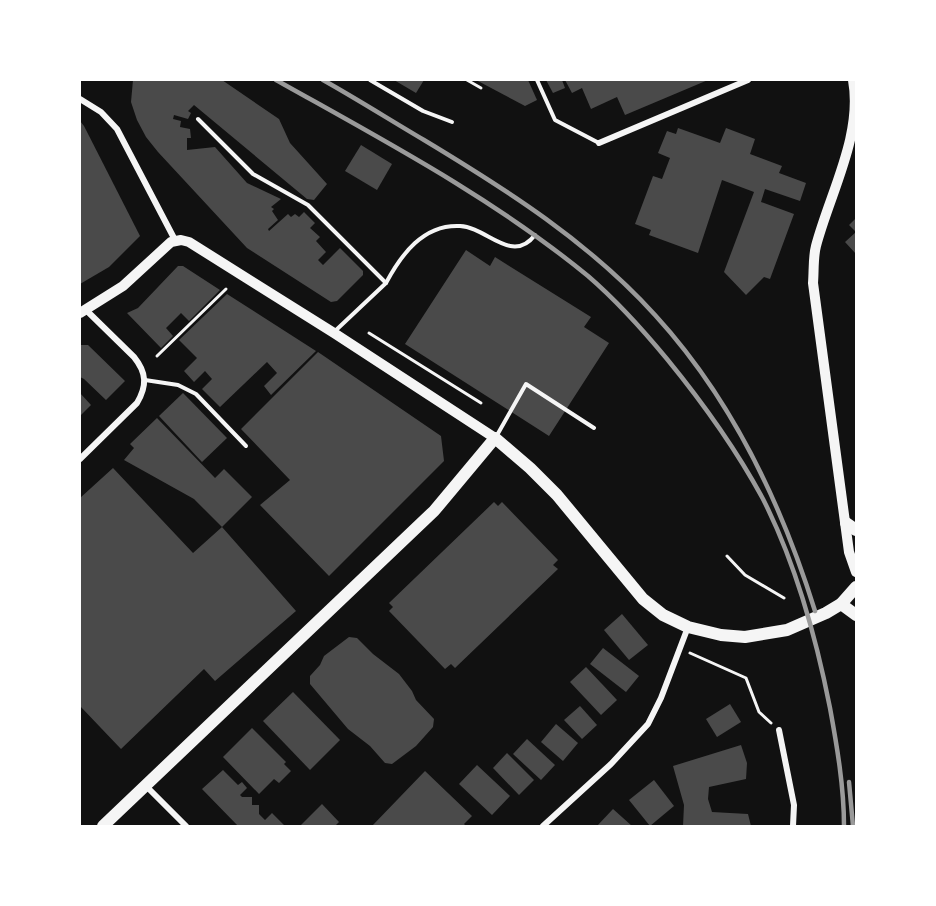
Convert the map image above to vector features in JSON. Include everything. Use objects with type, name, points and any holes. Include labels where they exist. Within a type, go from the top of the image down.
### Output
[{"type":"main road","points":[[103,826],[434,512],[495,438],[557,495],[644,599],[663,615],[688,627],[721,635],[761,636],[806,623],[841,604],[856,587]]},
{"type":"main road","points":[[846,523],[856,530]]},
{"type":"main road","points":[[841,604],[856,615]]},
{"type":"street","points":[[599,143],[748,80]]},
{"type":"street","points":[[853,80],[854,113],[850,138],[815,248],[813,283],[849,552],[856,573]]},
{"type":"street","points":[[80,99],[100,112],[117,129],[175,240]]},
{"type":"street","points":[[80,459],[137,403],[142,395],[145,380],[141,366],[83,312],[123,286],[165,246],[175,240],[189,242],[201,248],[495,438]]},
{"type":"street","points":[[543,826],[611,764],[648,724],[661,698],[688,627]]},
{"type":"street","points":[[779,730],[794,805],[794,826]]},
{"type":"street","points":[[146,786],[186,826]]},
{"type":"lane","points":[[370,80],[423,111],[452,122]]},
{"type":"lane","points":[[537,80],[555,120],[599,143]]},
{"type":"lane","points":[[198,119],[253,174],[308,205],[386,283]]},
{"type":"lane","points":[[334,333],[386,283],[401,257],[422,237],[440,229],[461,226],[511,247],[522,247],[528,244],[535,235]]},
{"type":"lane","points":[[145,380],[178,384],[196,394],[246,446]]},
{"type":"lane","points":[[495,438],[526,384],[594,428]]},
{"type":"path","points":[[467,80],[481,88]]},
{"type":"path","points":[[157,356],[226,289]]},
{"type":"path","points":[[369,333],[481,403]]},
{"type":"path","points":[[727,556],[745,575],[784,598]]},
{"type":"path","points":[[690,653],[746,678],[759,712],[779,730]]},
{"type":"building","points":[[133,80],[222,80],[279,119],[290,143],[327,184],[314,200],[307,199],[194,105],[188,111],[191,113],[188,119],[174,115],[173,119],[181,121],[180,127],[190,129],[191,138],[187,138],[187,150],[215,147],[247,183],[281,199],[271,207],[278,220],[268,229],[269,231],[288,214],[291,217],[295,214],[299,217],[304,212],[315,223],[310,228],[320,237],[316,241],[326,252],[318,260],[323,265],[340,248],[363,271],[363,275],[337,301],[331,302],[247,248],[146,137],[131,102]]},
{"type":"building","points":[[394,80],[424,80],[416,93]]},
{"type":"building","points":[[476,80],[528,80],[537,100],[525,106]]},
{"type":"building","points":[[546,80],[562,80],[565,88],[553,93]]},
{"type":"building","points":[[565,80],[708,80],[625,115],[617,97],[591,109],[582,88],[572,93]]},
{"type":"building","points":[[80,121],[140,236],[109,267],[80,284]]},
{"type":"building","points":[[678,128],[720,143],[726,128],[755,139],[750,154],[782,166],[779,173],[806,183],[800,201],[765,189],[761,202],[794,214],[770,279],[764,277],[746,295],[724,272],[754,192],[722,180],[698,253],[649,235],[651,230],[635,224],[653,176],[662,179],[670,158],[658,153],[667,131],[676,134]]},
{"type":"building","points":[[361,145],[392,164],[377,190],[345,171]]},
{"type":"building","points":[[856,218],[856,232],[849,225]]},
{"type":"building","points":[[856,232],[856,254],[845,242]]},
{"type":"building","points":[[466,250],[490,266],[495,257],[591,317],[584,327],[609,343],[549,436],[405,344]]},
{"type":"building","points":[[178,266],[183,266],[220,290],[189,321],[181,313],[166,328],[173,336],[161,348],[127,313],[138,308]]},
{"type":"building","points":[[227,294],[316,351],[271,395],[264,386],[277,373],[267,362],[220,407],[202,389],[212,379],[205,371],[194,382],[184,371],[197,358],[179,340]]},
{"type":"building","points":[[80,345],[88,345],[125,381],[106,400],[80,377]]},
{"type":"building","points":[[318,352],[441,436],[444,461],[329,576],[260,505],[290,480],[241,429]]},
{"type":"building","points":[[80,393],[91,405],[80,416]]},
{"type":"building","points":[[183,393],[227,438],[202,462],[159,416]]},
{"type":"building","points":[[157,418],[215,478],[224,469],[252,497],[222,527],[194,499],[124,460],[134,448],[130,444]]},
{"type":"building","points":[[113,468],[193,553],[222,527],[296,611],[215,681],[204,669],[121,749],[80,706],[80,498]]},
{"type":"building","points":[[494,502],[498,506],[502,502],[558,560],[553,565],[558,569],[455,668],[451,664],[445,669],[389,611],[393,607],[389,603]]},
{"type":"building","points":[[622,614],[648,645],[629,660],[604,630]]},
{"type":"building","points":[[349,637],[357,638],[399,674],[416,700],[434,719],[433,727],[416,746],[392,764],[385,763],[370,746],[348,729],[310,684],[310,676],[320,665],[324,656]]},
{"type":"building","points":[[603,648],[639,676],[626,692],[590,664]]},
{"type":"building","points":[[586,667],[617,700],[601,715],[570,682]]},
{"type":"building","points":[[293,692],[340,740],[310,770],[263,721]]},
{"type":"building","points":[[730,704],[741,722],[717,737],[706,719]]},
{"type":"building","points":[[580,706],[597,725],[582,739],[564,720]]},
{"type":"building","points":[[556,724],[578,743],[563,761],[541,742]]},
{"type":"building","points":[[252,728],[286,762],[284,764],[291,771],[279,783],[274,779],[259,794],[223,757]]},
{"type":"building","points":[[527,739],[555,765],[541,780],[513,754]]},
{"type":"building","points":[[741,745],[747,763],[746,779],[709,787],[708,799],[712,812],[748,814],[751,826],[683,826],[684,805],[673,766]]},
{"type":"building","points":[[507,753],[534,780],[519,795],[493,768]]},
{"type":"building","points":[[477,765],[510,796],[492,815],[459,784]]},
{"type":"building","points":[[223,770],[238,785],[242,782],[247,788],[240,795],[252,797],[252,805],[259,805],[259,814],[265,820],[272,813],[285,826],[238,826],[202,789]]},
{"type":"building","points":[[425,771],[472,816],[464,824],[466,826],[372,826]]},
{"type":"building","points":[[654,780],[674,806],[650,826],[629,800]]},
{"type":"building","points":[[322,804],[339,822],[335,826],[300,826]]},
{"type":"building","points":[[613,809],[632,826],[597,826]]},
{"type":"railway","points":[[276,80],[436,171],[552,248],[588,276],[619,306],[658,348],[693,392],[753,480],[775,524],[795,575],[804,601],[830,708],[838,752],[844,826]]},
{"type":"railway","points":[[323,80],[455,159],[546,219],[603,264],[655,315],[707,381],[751,454],[787,532],[815,611]]},
{"type":"railway","points":[[849,782],[853,826]]}]
